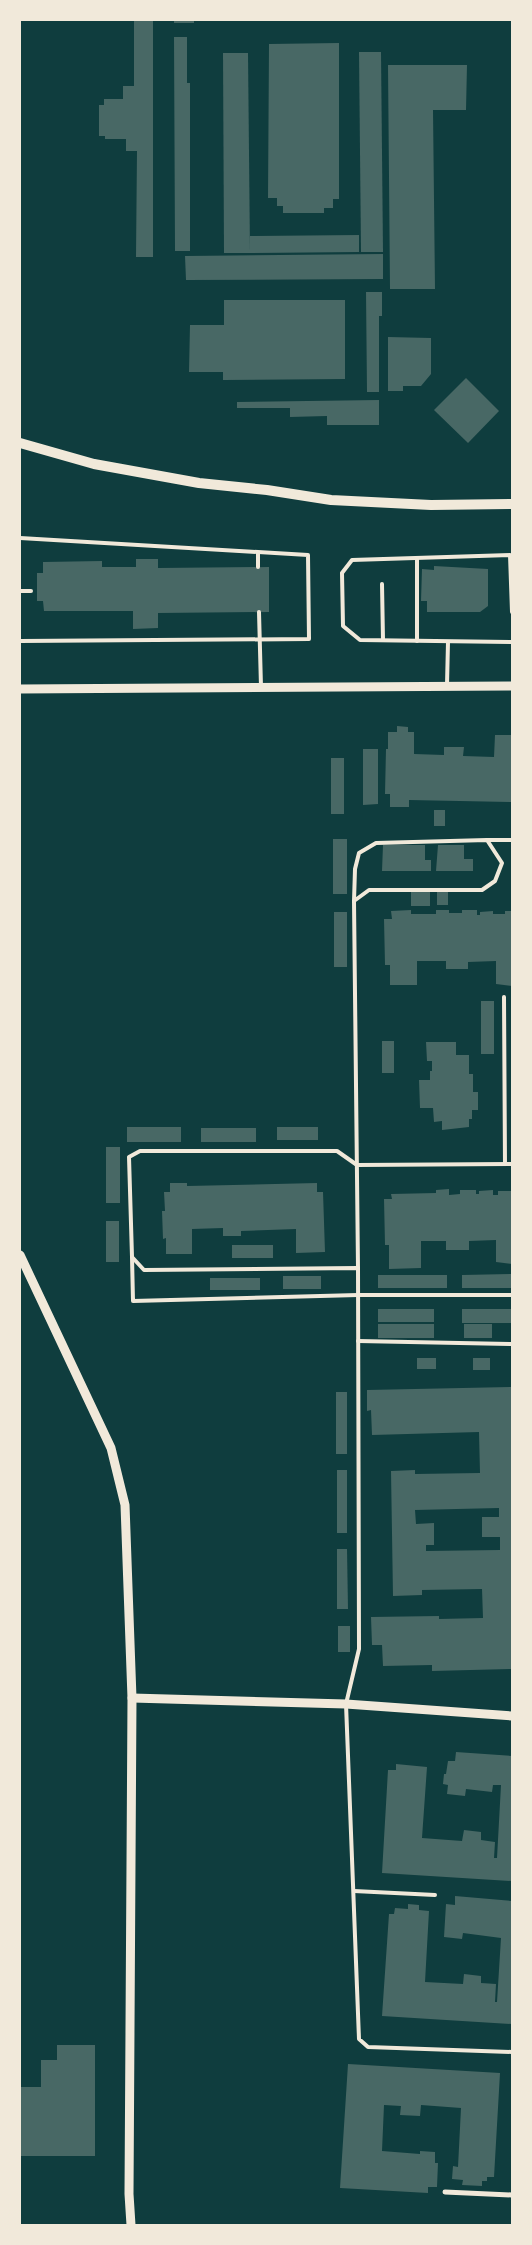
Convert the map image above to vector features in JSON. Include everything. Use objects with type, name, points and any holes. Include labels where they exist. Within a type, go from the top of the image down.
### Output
[{"type":"main road","points":[[20,443],[94,464],[199,483],[267,490],[331,500],[431,505],[512,504]]},
{"type":"street","points":[[20,689],[512,686]]},
{"type":"street","points":[[20,1255],[111,1448],[125,1505],[132,1698],[129,2194],[131,2225]]},
{"type":"street","points":[[132,1698],[346,1704],[512,1716]]},
{"type":"street","points":[[445,2192],[512,2195]]},
{"type":"lane","points":[[20,538],[258,553],[308,554],[309,639],[20,641]]},
{"type":"lane","points":[[258,553],[258,567]]},
{"type":"lane","points":[[512,612],[510,555],[352,560],[342,573],[343,626],[360,640],[512,642]]},
{"type":"lane","points":[[417,558],[417,641]]},
{"type":"lane","points":[[382,584],[383,640]]},
{"type":"lane","points":[[20,591],[31,591]]},
{"type":"lane","points":[[259,612],[261,689]]},
{"type":"lane","points":[[447,687],[448,642]]},
{"type":"lane","points":[[354,901],[368,890],[482,890],[495,881],[502,863],[487,840]]},
{"type":"lane","points":[[512,840],[376,843],[359,853],[355,869],[359,1649],[346,1704],[359,2039],[368,2047],[512,2052]]},
{"type":"lane","points":[[504,997],[505,1164]]},
{"type":"lane","points":[[512,1164],[357,1165],[337,1151],[140,1151],[129,1157],[133,1301],[358,1295],[512,1295]]},
{"type":"lane","points":[[132,1257],[144,1270],[358,1268]]},
{"type":"lane","points":[[358,1342],[512,1344]]},
{"type":"lane","points":[[354,1891],[436,1895]]},
{"type":"building","points":[[134,20],[153,20],[153,257],[136,257],[137,151],[126,151],[126,139],[105,139],[105,136],[99,136],[99,105],[104,105],[104,99],[123,99],[123,86],[134,86]]},
{"type":"building","points":[[174,20],[194,20],[194,23],[174,23]]},
{"type":"building","points":[[174,37],[187,37],[187,83],[190,83],[190,251],[175,251]]},
{"type":"building","points":[[339,43],[339,199],[333,199],[333,208],[324,208],[324,213],[283,213],[283,206],[277,206],[277,198],[268,198],[269,44]]},
{"type":"building","points":[[359,52],[381,52],[383,252],[361,252]]},
{"type":"building","points":[[223,53],[248,53],[250,253],[224,253]]},
{"type":"building","points":[[388,65],[467,65],[466,110],[433,110],[435,289],[390,289]]},
{"type":"building","points":[[359,235],[359,252],[250,253],[250,236]]},
{"type":"building","points":[[383,254],[383,279],[186,280],[185,256]]},
{"type":"building","points":[[366,292],[382,292],[382,316],[379,316],[379,392],[367,392]]},
{"type":"building","points":[[224,300],[345,300],[345,379],[223,380],[223,372],[189,372],[190,325],[224,325]]},
{"type":"building","points":[[388,337],[431,338],[431,374],[421,386],[403,386],[403,391],[388,391]]},
{"type":"building","points":[[466,378],[499,411],[468,443],[434,410]]},
{"type":"building","points":[[379,400],[379,425],[327,425],[327,416],[290,417],[290,408],[237,408],[237,402]]},
{"type":"building","points":[[136,559],[158,559],[158,568],[269,567],[269,612],[158,613],[158,628],[133,629],[133,611],[44,611],[43,601],[37,601],[37,573],[43,573],[43,562],[102,561],[102,567],[136,567]]},
{"type":"building","points":[[434,566],[488,569],[488,606],[480,612],[427,612],[427,601],[421,601],[422,569],[434,570]]},
{"type":"building","points":[[397,726],[408,727],[408,732],[414,732],[414,754],[444,755],[444,747],[464,747],[463,756],[494,757],[495,735],[512,735],[512,802],[409,800],[409,807],[390,807],[390,794],[385,794],[386,749],[388,749],[388,732],[397,732]]},
{"type":"building","points":[[363,749],[378,749],[378,804],[363,805]]},
{"type":"building","points":[[331,758],[344,758],[344,814],[331,814]]},
{"type":"building","points":[[434,810],[445,810],[445,826],[434,826]]},
{"type":"building","points":[[333,839],[347,839],[347,894],[333,894]]},
{"type":"building","points":[[383,845],[425,845],[425,860],[431,860],[431,871],[382,871]]},
{"type":"building","points":[[438,845],[464,845],[464,859],[473,859],[473,871],[436,871]]},
{"type":"building","points":[[437,891],[448,891],[448,905],[437,905]]},
{"type":"building","points":[[411,892],[430,892],[430,906],[411,906]]},
{"type":"building","points":[[411,910],[411,914],[436,914],[436,910],[462,913],[462,910],[477,910],[477,915],[480,915],[480,912],[493,911],[493,914],[505,914],[505,911],[512,911],[512,986],[496,984],[496,961],[468,962],[468,969],[446,969],[446,961],[417,961],[417,985],[390,985],[390,965],[385,965],[384,919],[392,919],[391,911]]},
{"type":"building","points":[[334,912],[347,912],[347,967],[334,967]]},
{"type":"building","points":[[481,1001],[494,1001],[494,1054],[481,1054]]},
{"type":"building","points":[[382,1041],[394,1041],[394,1073],[382,1073]]},
{"type":"building","points":[[426,1042],[456,1042],[456,1055],[469,1055],[469,1074],[473,1074],[473,1092],[478,1092],[478,1110],[472,1110],[472,1119],[469,1119],[469,1127],[442,1130],[442,1121],[434,1122],[433,1108],[420,1108],[419,1080],[430,1080],[430,1071],[432,1071],[432,1061],[427,1061]]},
{"type":"building","points":[[127,1127],[181,1127],[181,1142],[127,1142]]},
{"type":"building","points":[[277,1127],[318,1127],[318,1140],[277,1140]]},
{"type":"building","points":[[201,1128],[256,1128],[256,1142],[201,1142]]},
{"type":"building","points":[[106,1147],[120,1147],[120,1203],[106,1203]]},
{"type":"building","points":[[170,1183],[187,1183],[187,1186],[317,1183],[317,1192],[323,1192],[325,1252],[296,1253],[296,1229],[241,1231],[241,1236],[223,1236],[223,1228],[192,1229],[192,1254],[166,1254],[166,1238],[163,1239],[162,1211],[165,1211],[164,1192],[170,1192]]},
{"type":"building","points":[[449,1189],[449,1195],[460,1194],[460,1190],[476,1190],[476,1194],[479,1194],[479,1191],[493,1190],[493,1195],[498,1195],[498,1191],[512,1191],[512,1264],[496,1262],[496,1240],[469,1241],[469,1250],[446,1250],[446,1241],[421,1241],[421,1268],[389,1269],[389,1245],[385,1245],[384,1199],[392,1199],[391,1194],[436,1193],[436,1190]]},
{"type":"building","points":[[106,1221],[119,1221],[119,1262],[106,1262]]},
{"type":"building","points":[[232,1245],[273,1245],[273,1258],[232,1258]]},
{"type":"building","points":[[512,1274],[512,1288],[462,1288],[462,1275]]},
{"type":"building","points":[[378,1275],[447,1275],[447,1288],[378,1288]]},
{"type":"building","points":[[283,1276],[321,1276],[321,1289],[283,1289]]},
{"type":"building","points":[[210,1278],[260,1278],[260,1290],[210,1290]]},
{"type":"building","points":[[378,1309],[434,1309],[434,1322],[378,1322]]},
{"type":"building","points":[[462,1309],[512,1309],[512,1323],[462,1323]]},
{"type":"building","points":[[378,1324],[434,1324],[434,1338],[378,1338]]},
{"type":"building","points":[[464,1324],[492,1324],[492,1338],[464,1338]]},
{"type":"building","points":[[417,1358],[436,1358],[436,1369],[417,1369]]},
{"type":"building","points":[[473,1358],[490,1358],[490,1370],[473,1370]]},
{"type":"building","points":[[512,1387],[512,1669],[432,1671],[432,1665],[383,1666],[382,1645],[372,1645],[371,1617],[439,1616],[439,1619],[483,1618],[482,1589],[422,1590],[422,1595],[393,1596],[391,1471],[415,1470],[415,1474],[480,1473],[479,1432],[372,1435],[371,1410],[367,1411],[367,1390]],"holes":[[[499,1508],[499,1517],[482,1517],[482,1537],[500,1537],[500,1550],[426,1551],[426,1545],[434,1545],[434,1523],[416,1524],[415,1510]]]},
{"type":"building","points":[[336,1392],[347,1392],[347,1454],[336,1454]]},
{"type":"building","points":[[337,1470],[347,1470],[347,1533],[337,1533]]},
{"type":"building","points":[[337,1549],[347,1549],[348,1609],[337,1609]]},
{"type":"building","points":[[338,1626],[350,1626],[350,1652],[338,1652]]},
{"type":"building","points":[[456,1752],[512,1756],[512,1881],[382,1873],[388,1770],[396,1770],[396,1764],[427,1767],[422,1838],[462,1841],[464,1830],[481,1832],[481,1840],[495,1842],[494,1858],[497,1858],[501,1785],[493,1785],[492,1792],[466,1789],[465,1796],[447,1794],[448,1785],[443,1784],[444,1774],[446,1774],[448,1761],[455,1761]]},
{"type":"building","points":[[455,1896],[512,1901],[512,2024],[382,2016],[389,1914],[394,1914],[395,1908],[408,1909],[408,1904],[419,1905],[419,1910],[429,1911],[425,1982],[463,1984],[464,1974],[481,1976],[481,1983],[496,1984],[495,2002],[497,2002],[501,1938],[463,1933],[462,1939],[444,1937],[446,1904],[455,1905]]},
{"type":"building","points":[[57,2045],[95,2045],[95,2156],[20,2156],[20,2087],[41,2087],[41,2060],[57,2060]]},
{"type":"building","points":[[348,2064],[500,2073],[494,2177],[487,2177],[487,2181],[482,2181],[482,2186],[462,2185],[463,2180],[452,2179],[453,2166],[458,2167],[461,2108],[421,2105],[420,2116],[400,2115],[401,2106],[384,2105],[382,2151],[420,2154],[420,2151],[435,2152],[435,2163],[438,2163],[437,2187],[428,2187],[428,2193],[340,2188]]}]
